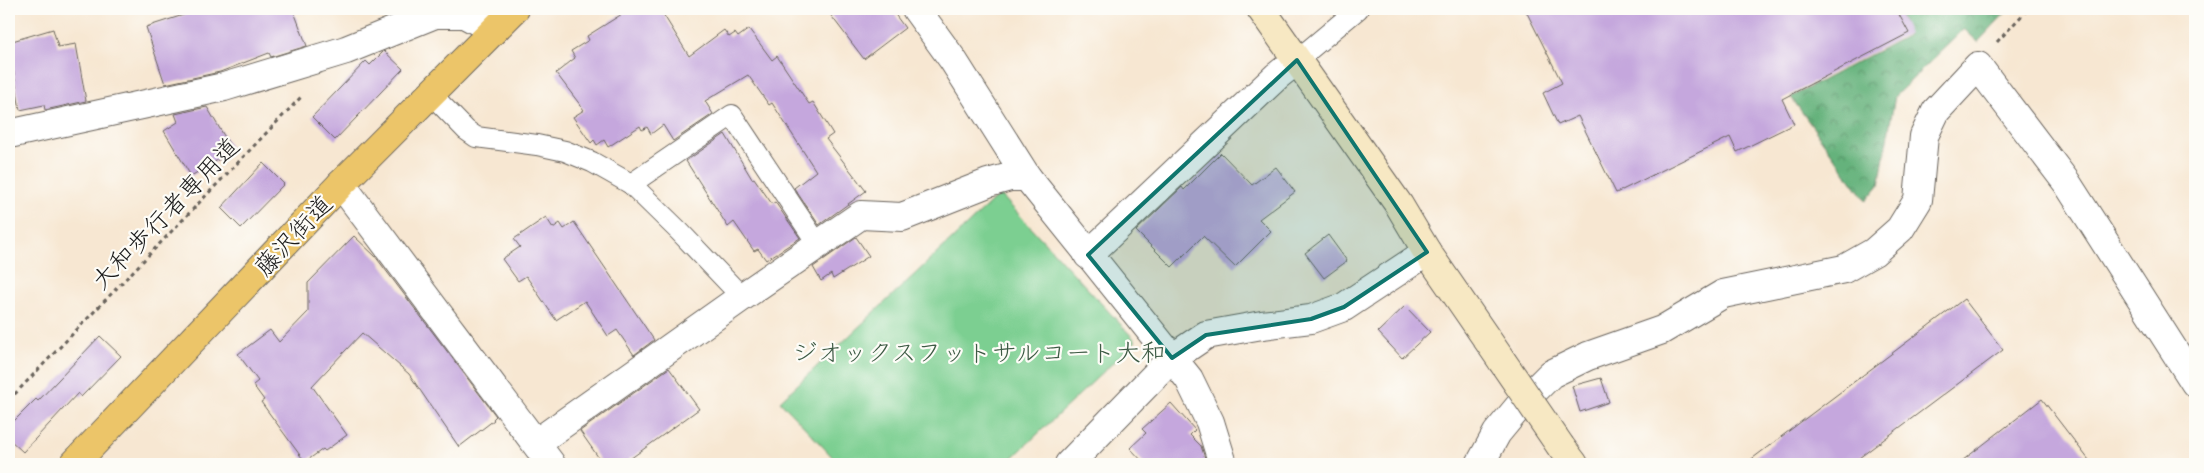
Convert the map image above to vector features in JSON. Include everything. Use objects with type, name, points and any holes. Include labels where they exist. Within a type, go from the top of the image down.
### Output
[{"type":"highway","name":"藤沢街道","points":[[74,464],[341,184],[515,9]]},
{"type":"street","points":[[916,9],[953,60],[1027,177],[1189,379],[1210,422],[1223,464]]},
{"type":"street","points":[[1261,9],[1399,205],[1427,252],[1567,456]]},
{"type":"street","points":[[9,134],[224,87],[346,50],[435,14],[464,14],[494,30]]},
{"type":"street","points":[[1088,255],[1277,76],[1297,60]]},
{"type":"street","points":[[1480,464],[1497,433],[1521,404],[1552,374],[1588,356],[1662,330],[1723,294],[1844,269],[1874,252],[1900,230],[1918,200],[1924,136],[1936,111],[1978,66],[2066,183],[2195,382]]},
{"type":"street","points":[[341,184],[544,454],[742,297],[819,246],[861,215],[902,217],[930,208],[988,184],[1010,177],[1027,177]]},
{"type":"street","points":[[1069,464],[1172,358],[1206,335],[1311,319],[1344,307],[1427,252]]},
{"type":"lane","points":[[1297,60],[1358,9]]},
{"type":"lane","points":[[431,94],[466,130],[476,136],[565,151],[592,162],[631,184],[742,297]]},
{"type":"lane","points":[[631,184],[732,115],[819,246]]},
{"type":"path","points":[[1978,66],[1990,49],[2028,9]]},
{"type":"path","name":"大和歩行者専用道","points":[[9,400],[305,93]]},
{"type":"highlighted area","points":[[1297,60],[1427,252],[1344,307],[1311,319],[1206,335],[1172,358],[1088,255]]},
{"type":"green space","points":[[1898,9],[2009,9],[1978,42],[1964,29],[1895,96],[1879,185],[1866,201],[1791,97],[1908,35]]},
{"type":"green space","name":"ジオックスフットサルコート大和","points":[[1000,194],[1136,341],[1006,464],[839,464],[780,401]]},
{"type":"building","points":[[202,9],[293,9],[307,46],[271,57],[269,53],[220,72],[165,84],[146,27]]},
{"type":"building","points":[[630,9],[660,9],[689,56],[724,30],[729,37],[735,33],[738,37],[749,29],[772,60],[777,56],[809,104],[813,102],[833,134],[826,139],[866,191],[819,225],[794,188],[816,171],[772,103],[769,105],[748,75],[705,101],[713,114],[673,141],[663,125],[651,134],[647,127],[642,130],[640,126],[608,147],[604,140],[597,145],[594,140],[591,143],[573,117],[584,110],[556,73],[575,58],[571,51],[589,40],[587,36]]},
{"type":"building","points":[[826,9],[891,9],[905,28],[864,59]]},
{"type":"building","points":[[1525,9],[1896,9],[1909,33],[1782,99],[1794,124],[1737,152],[1730,137],[1616,193],[1578,116],[1558,125],[1543,93],[1562,83]]},
{"type":"building","points":[[53,29],[58,47],[76,44],[86,101],[45,110],[44,105],[20,110],[13,68],[9,70],[9,42]]},
{"type":"building","points":[[384,51],[403,69],[335,140],[312,117],[366,61],[370,65]]},
{"type":"building","points":[[207,107],[233,151],[191,176],[164,131],[178,122],[175,114]]},
{"type":"building","points":[[725,134],[752,179],[754,178],[772,204],[775,202],[800,238],[766,260],[758,249],[754,251],[734,222],[728,227],[686,161]]},
{"type":"building","points":[[1221,153],[1252,185],[1276,167],[1295,192],[1259,219],[1271,231],[1235,267],[1203,236],[1172,267],[1136,231],[1182,187],[1184,190]]},
{"type":"building","points":[[263,163],[284,184],[241,228],[221,208]]},
{"type":"building","points":[[546,217],[553,228],[560,223],[564,229],[574,222],[654,340],[634,355],[617,330],[608,336],[585,301],[556,320],[526,276],[518,281],[502,259],[520,247],[514,239]]},
{"type":"building","points":[[1328,235],[1347,261],[1324,278],[1305,253]]},
{"type":"building","points":[[354,236],[375,256],[496,416],[494,420],[459,447],[409,374],[362,333],[312,386],[347,435],[325,451],[323,449],[305,462],[261,402],[264,400],[253,385],[258,381],[238,354],[270,330],[279,342],[308,312],[308,283]]},
{"type":"building","points":[[856,237],[869,256],[833,279],[831,274],[821,281],[813,267]]},
{"type":"building","points":[[1964,299],[2003,350],[1851,464],[1745,464]]},
{"type":"building","points":[[1405,306],[1430,332],[1402,358],[1378,332]]},
{"type":"building","points":[[100,336],[121,356],[81,397],[78,393],[23,452],[9,439],[9,426],[36,399],[38,401]]},
{"type":"building","points":[[669,368],[699,409],[623,464],[603,464],[580,431]]},
{"type":"building","points":[[1601,378],[1609,402],[1580,412],[1572,386]]},
{"type":"building","points":[[2042,399],[2092,464],[1958,464]]},
{"type":"building","points":[[1171,403],[1195,430],[1190,435],[1201,446],[1207,464],[1145,464],[1130,448],[1146,433],[1142,429]]}]
